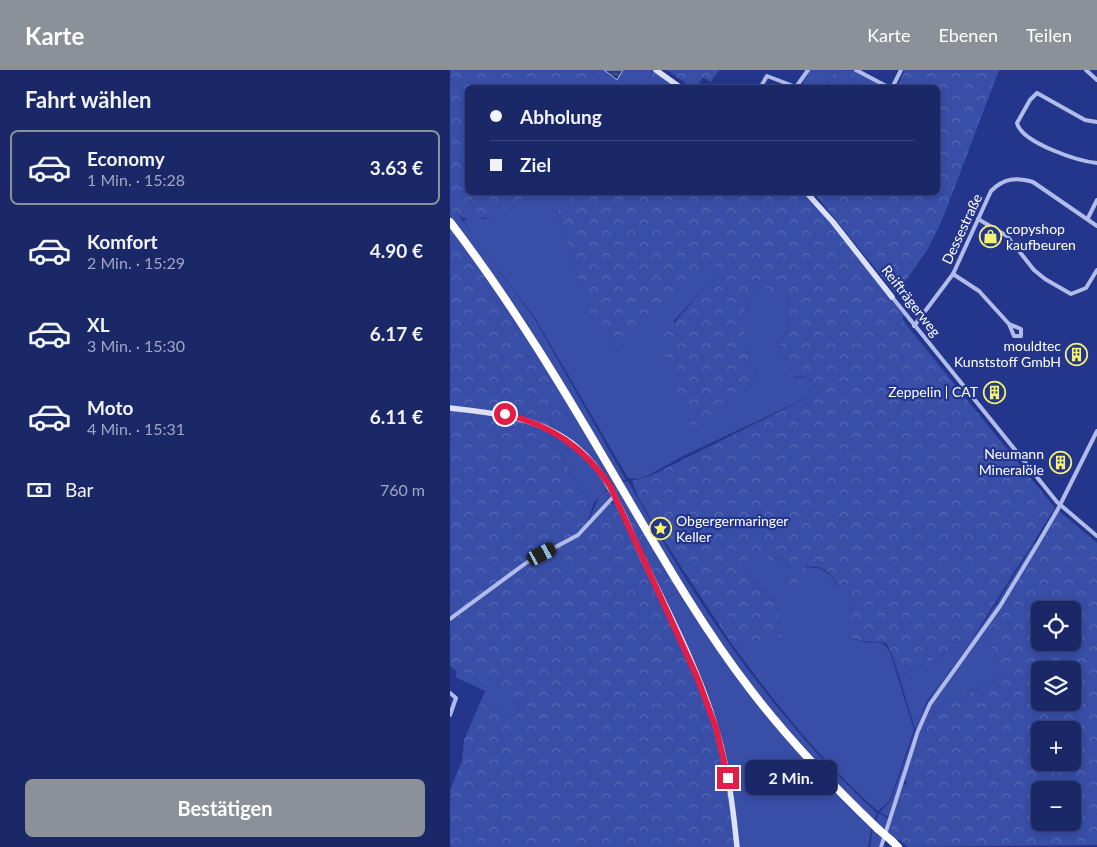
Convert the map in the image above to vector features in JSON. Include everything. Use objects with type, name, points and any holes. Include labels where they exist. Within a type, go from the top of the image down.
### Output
[{"type":"highway","points":[[450,222],[497,286],[546,360],[667,566],[733,666],[797,745],[841,794],[898,847]]},
{"type":"main road","points":[[656,70],[677,85]]},
{"type":"main road","name":"Reifträgerweg","points":[[809,195],[833,222],[892,297]]},
{"type":"main road","points":[[450,408],[524,419],[556,432],[590,459],[614,496],[690,661],[711,712],[728,778],[737,847]]},
{"type":"street","points":[[797,85],[808,70]]},
{"type":"street","points":[[856,70],[885,85]]},
{"type":"street","points":[[893,85],[901,70]]},
{"type":"street","points":[[1086,70],[1097,80]]},
{"type":"street","points":[[762,85],[767,76],[791,85]]},
{"type":"street","points":[[1097,122],[1085,120],[1070,113],[1037,93],[1030,100],[1016,123],[1020,130],[1056,152],[1070,158],[1097,163]]},
{"type":"street","name":"Dessestraße","points":[[914,326],[953,274],[991,191],[997,185],[1011,179],[1033,182],[1097,226]]},
{"type":"street","points":[[1088,218],[1097,200]]},
{"type":"street","points":[[978,219],[1007,236],[1030,266],[1045,279],[1071,294],[1086,288],[1097,270]]},
{"type":"street","points":[[953,274],[979,291],[1009,324]]},
{"type":"street","name":"Reifträgerweg","points":[[892,297],[1059,507],[1097,536]]},
{"type":"street","points":[[880,847],[918,731],[930,704],[1000,606],[1059,507],[1097,431]]},
{"type":"street","points":[[450,618],[526,563],[578,534],[614,496]]},
{"type":"street","points":[[450,693],[456,698],[450,715]]},
{"type":"green space","points":[[450,70],[590,70],[597,75],[603,85],[465,85],[465,195],[523,195],[522,199],[496,214],[477,219],[459,216],[450,209]]},
{"type":"green space","points":[[590,70],[653,71],[647,81],[648,85],[602,85],[597,75]]},
{"type":"green space","points":[[667,70],[719,70],[711,82],[703,77],[698,85],[688,85]]},
{"type":"green space","points":[[810,70],[835,70],[826,85],[802,85]]},
{"type":"green space","points":[[835,70],[857,71],[849,85],[827,85]]},
{"type":"green space","points":[[905,70],[999,70],[945,213],[928,249],[896,294],[816,195],[940,195],[940,85],[898,85]]},
{"type":"green space","points":[[653,71],[674,85],[648,85],[647,81]]},
{"type":"green space","points":[[857,71],[883,85],[850,85]]},
{"type":"green space","points":[[523,195],[574,195],[557,211],[589,310],[618,351],[716,265],[719,277],[703,289],[674,321],[676,384],[691,429],[757,381],[744,344],[744,311],[762,280],[789,295],[787,329],[776,355],[789,360],[794,378],[803,377],[809,379],[819,392],[681,457],[651,474],[638,479],[628,478],[535,318],[476,240],[534,318],[626,480],[621,481],[525,320],[450,216],[450,209],[461,218],[474,238],[464,221],[468,218],[484,219],[522,199]]},
{"type":"green space","points":[[573,195],[805,195],[816,205],[904,316],[902,318],[908,327],[1055,508],[970,642],[899,676],[886,643],[848,638],[849,617],[853,611],[840,595],[836,582],[827,571],[818,567],[806,566],[803,578],[791,588],[781,583],[791,568],[779,558],[770,562],[768,557],[746,573],[774,602],[788,632],[784,636],[741,647],[731,643],[656,528],[638,497],[632,481],[652,475],[819,392],[808,378],[780,378],[789,360],[776,355],[787,329],[789,295],[770,295],[762,280],[744,311],[744,344],[757,381],[691,430],[660,340],[703,289],[719,277],[716,266],[618,351],[589,311],[557,211]]},
{"type":"green space","points":[[450,228],[484,273],[487,287],[491,294],[514,323],[517,333],[517,351],[533,361],[537,361],[568,412],[546,429],[580,489],[594,502],[587,524],[609,503],[616,504],[707,705],[723,761],[736,847],[451,847],[450,845],[450,790],[462,761],[464,740],[480,703],[516,717],[521,700],[450,666]]},
{"type":"green space","points":[[484,273],[543,361],[615,484],[612,486],[584,453],[558,431],[549,426],[568,412],[533,361],[516,351],[517,333],[514,323],[491,294],[485,281]]},
{"type":"green space","points":[[546,429],[565,441],[581,455],[609,488],[594,502],[580,489]]},
{"type":"green space","points":[[628,481],[681,571],[739,658],[804,739],[839,777],[877,813],[874,822],[796,739],[735,661],[684,586],[622,482]]},
{"type":"green space","points":[[615,484],[679,590],[665,600],[612,486]]},
{"type":"green space","points":[[609,489],[612,494],[589,520],[599,497]]},
{"type":"green space","points":[[1059,511],[1097,543],[1097,845],[908,847],[900,840],[895,841],[889,836],[925,730],[940,707],[999,678],[1002,673],[990,643],[983,633]]},
{"type":"green space","points":[[1034,543],[1036,544],[998,604],[997,603]]},
{"type":"green space","points":[[768,556],[779,558],[791,569],[806,567],[825,571],[831,576],[853,612],[849,638],[870,643],[879,642],[887,647],[890,652],[914,730],[890,800],[878,811],[837,773],[800,732],[731,643],[741,647],[774,602],[746,573]]},
{"type":"green space","points":[[679,590],[731,668],[872,826],[868,847],[739,847],[731,778],[665,600]]},
{"type":"green space","points":[[996,604],[998,605],[943,681],[917,730],[915,729],[932,696]]},
{"type":"green space","points":[[983,633],[990,643],[1002,672],[999,678],[940,707],[925,730],[907,783],[904,779],[921,729],[932,705]]},
{"type":"green space","points":[[970,642],[927,701],[915,729],[899,676]]},
{"type":"green space","points":[[450,666],[521,699],[516,717],[480,703],[485,691],[455,677],[457,672]]},
{"type":"green space","points":[[915,731],[917,732],[888,817],[880,812],[891,800]]},
{"type":"green space","points":[[903,782],[906,786],[889,836],[886,833]]},
{"type":"green space","points":[[879,813],[888,819],[884,830],[875,823]]},
{"type":"green space","points":[[873,828],[882,837],[879,847],[870,847]]},
{"type":"water","points":[[604,70],[623,70],[617,80]]},
{"type":"place","name":"copyshop kaufbeuren","points":[[990,237]]},
{"type":"place","name":"mouldtec Kunststoff GmbH","points":[[1077,354]]},
{"type":"place","name":"Zeppelin | CAT","points":[[994,392]]},
{"type":"place","name":"Neumann Mineralöle","points":[[1060,462]]},
{"type":"place","name":"Obgergermaringer Keller","points":[[660,529]]},
{"type":"route","points":[[505,414],[524,419],[564,437],[590,459],[610,486],[697,677],[716,728],[728,778]]}]
